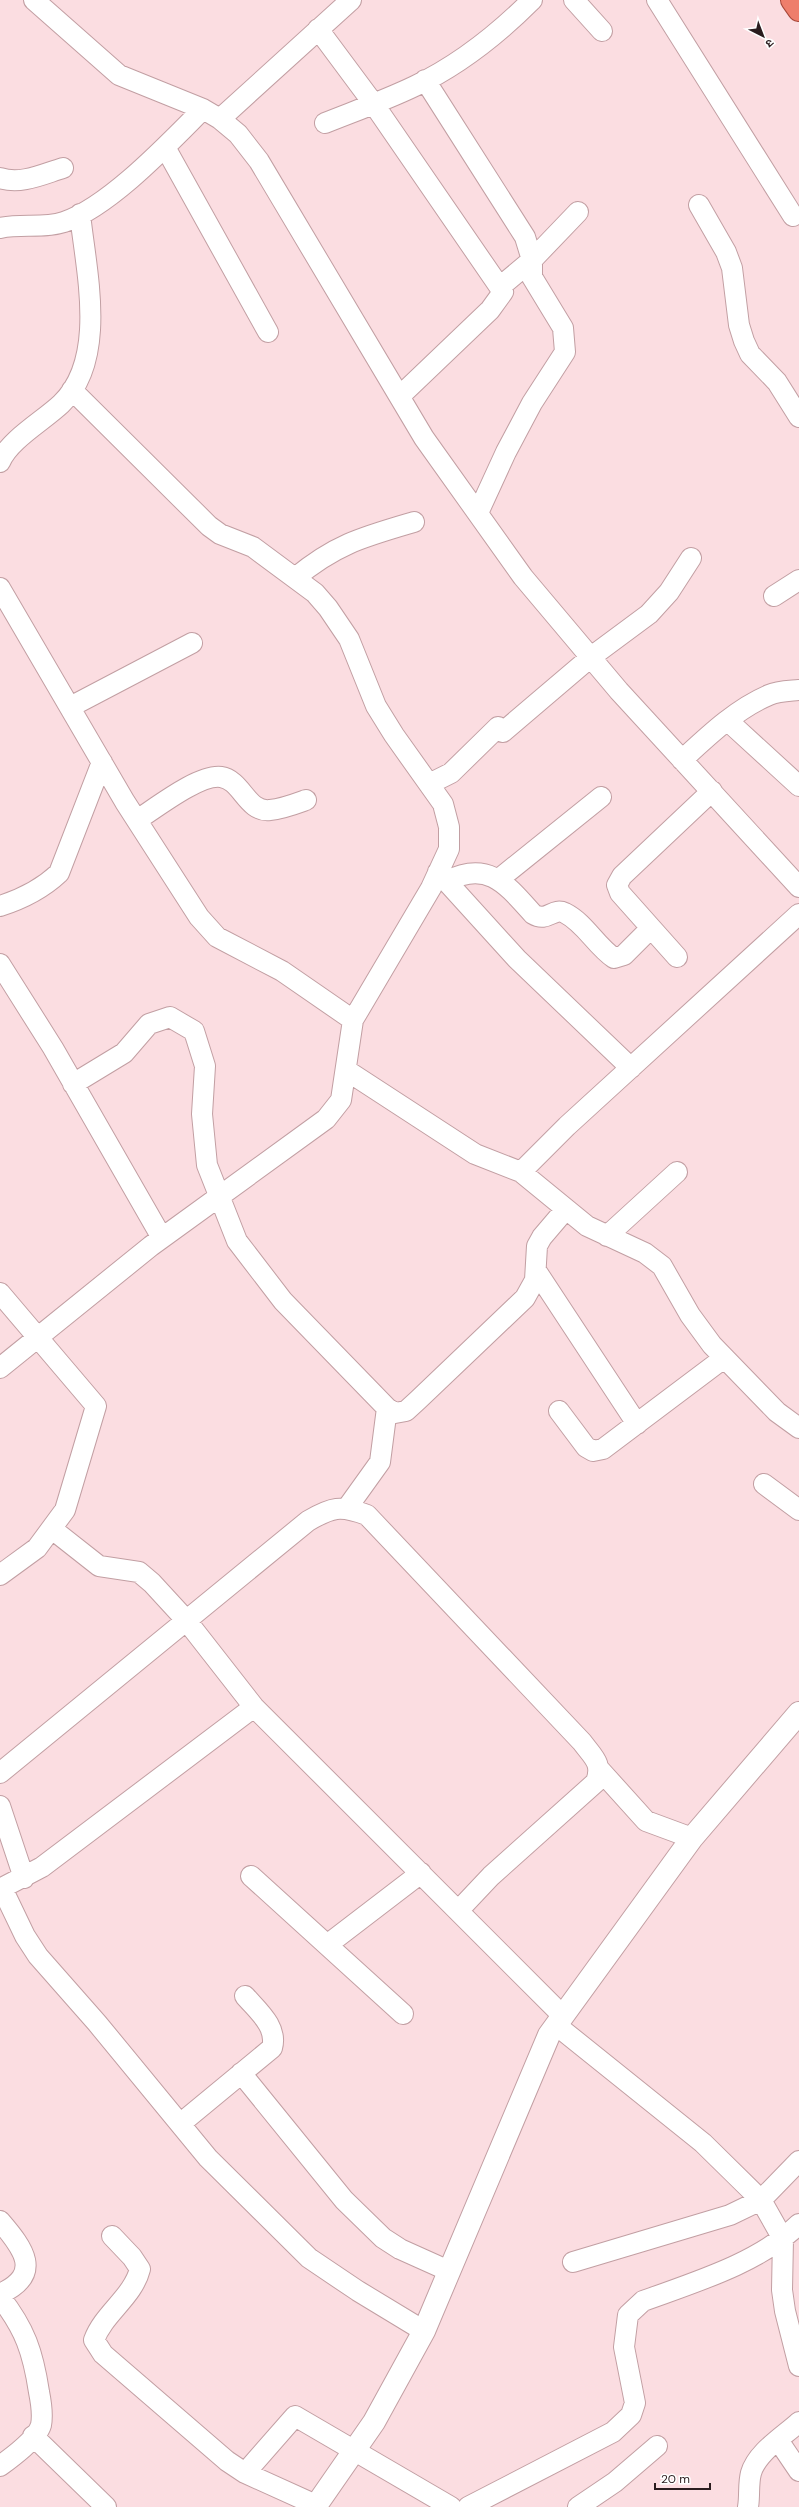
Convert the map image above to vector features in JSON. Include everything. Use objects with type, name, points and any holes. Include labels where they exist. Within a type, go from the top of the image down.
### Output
[{"type":"highway","points":[[792,0],[799,10]]},
{"type":"street","points":[[34,0],[119,75],[211,114],[238,134],[259,161],[424,438],[523,577],[682,760],[799,887]]},
{"type":"street","points":[[0,228],[55,223],[80,214],[110,194],[165,147],[211,114],[318,29],[351,0]]},
{"type":"street","points":[[325,123],[425,80],[468,55],[498,32],[532,0]]},
{"type":"street","points":[[574,0],[602,31]]},
{"type":"street","points":[[657,0],[793,216]]},
{"type":"street","points":[[318,29],[373,103],[501,286],[503,292],[501,297],[490,310],[400,396]]},
{"type":"street","points":[[425,80],[525,237],[532,260],[535,283],[563,328],[565,352],[532,403],[506,452],[478,513]]},
{"type":"street","points":[[165,147],[255,305],[268,332]]},
{"type":"street","points":[[0,178],[8,180],[26,180],[63,168]]},
{"type":"street","points":[[699,205],[726,252],[732,268],[738,319],[744,341],[750,354],[777,382],[799,417]]},
{"type":"street","points":[[501,286],[532,260],[578,212]]},
{"type":"street","points":[[0,462],[3,454],[15,442],[44,419],[68,397],[78,380],[87,351],[92,325],[80,214]]},
{"type":"street","points":[[0,1368],[162,1238],[326,1119],[341,1100],[352,1020],[443,877],[449,849],[449,827],[443,804],[376,706],[349,639],[315,593],[253,547],[220,534],[209,526],[72,390]]},
{"type":"street","points":[[294,578],[331,551],[357,539],[414,522]]},
{"type":"street","points":[[429,784],[451,773],[500,729],[591,657],[649,614],[669,592],[691,558]]},
{"type":"street","points":[[774,596],[799,580]]},
{"type":"street","points":[[0,588],[137,820],[199,917],[217,936],[282,971],[352,1020]]},
{"type":"street","points":[[70,706],[192,643]]},
{"type":"street","points":[[682,760],[712,732],[769,695],[799,690]]},
{"type":"street","points":[[728,721],[799,786]]},
{"type":"street","points":[[0,906],[47,885],[59,873],[102,762]]},
{"type":"street","points":[[137,820],[206,779],[221,777],[231,780],[252,804],[260,809],[270,811],[306,800]]},
{"type":"street","points":[[677,957],[620,893],[617,885],[622,876],[712,792]]},
{"type":"street","points":[[499,879],[601,797]]},
{"type":"street","points":[[443,877],[474,872],[487,874],[499,879],[533,914],[539,918],[545,917],[553,912],[563,912],[571,917],[606,953],[614,958],[624,955],[651,928]]},
{"type":"street","points":[[443,877],[517,960],[631,1068]]},
{"type":"street","points":[[521,1172],[631,1068],[799,914]]},
{"type":"street","points":[[0,964],[73,1084],[162,1238]]},
{"type":"street","points":[[73,1084],[124,1053],[149,1024],[170,1017],[194,1031],[204,1066],[202,1114],[207,1165],[237,1241],[283,1301],[387,1408],[396,1413],[406,1411],[525,1298],[532,1289],[537,1272],[537,1246],[542,1237],[565,1210]]},
{"type":"street","points":[[346,1070],[475,1154],[521,1172],[565,1210],[587,1226],[645,1253],[662,1266],[690,1315],[724,1358],[777,1412],[799,1428]]},
{"type":"street","points":[[608,1236],[677,1172]]},
{"type":"street","points":[[537,1272],[637,1424]]},
{"type":"street","points":[[0,1293],[96,1406],[65,1510],[37,1548],[0,1575]]},
{"type":"street","points":[[559,1411],[586,1447],[593,1451],[603,1449],[724,1358]]},
{"type":"street","points":[[347,1508],[380,1462],[387,1408]]},
{"type":"street","points":[[764,1484],[799,1510]]},
{"type":"street","points":[[0,1772],[308,1521],[328,1510],[347,1508],[366,1515],[577,1736],[597,1762],[600,1770],[646,1821],[692,1838]]},
{"type":"street","points":[[52,1529],[99,1566],[139,1572],[152,1583],[186,1620],[254,1707],[421,1873],[560,2021],[704,2143],[761,2200],[783,2239],[782,2290],[792,2306],[799,2366]]},
{"type":"street","points":[[254,1707],[42,1867],[1,1889],[25,1936],[38,1956],[208,2158],[309,2258],[358,2291],[424,2330]]},
{"type":"street","points":[[112,2236],[132,2257],[140,2269],[137,2281],[99,2327],[94,2340],[109,2359],[227,2461],[245,2473],[316,2506],[374,2422],[424,2330],[448,2271],[479,2206],[549,2035],[692,1838],[799,1713]]},
{"type":"street","points":[[458,1911],[491,1876],[596,1782],[600,1770]]},
{"type":"street","points":[[0,1806],[24,1878]]},
{"type":"street","points":[[327,1945],[421,1873]]},
{"type":"street","points":[[251,1876],[403,2014]]},
{"type":"street","points":[[180,2124],[241,2072],[272,2048],[275,2038],[272,2029],[245,1996]]},
{"type":"street","points":[[241,2072],[344,2200],[383,2238],[400,2249],[448,2271]]},
{"type":"street","points":[[573,2262],[730,2216],[761,2200],[799,2161]]},
{"type":"street","points":[[0,2221],[17,2244],[26,2261],[26,2270],[20,2282],[0,2294]]},
{"type":"street","points":[[468,2507],[613,2432],[632,2415],[635,2403],[624,2347],[628,2315],[643,2301],[763,2252],[783,2239],[799,2224]]},
{"type":"street","points":[[0,2297],[15,2316],[34,2358],[41,2403],[41,2426],[23,2449],[0,2466]]},
{"type":"street","points":[[245,2473],[296,2416],[451,2507]]},
{"type":"street","points":[[748,2507],[751,2473],[762,2456],[799,2422]]},
{"type":"street","points":[[33,2436],[106,2507]]},
{"type":"street","points":[[778,2440],[799,2471]]},
{"type":"street","points":[[578,2507],[615,2482],[657,2446]]}]
